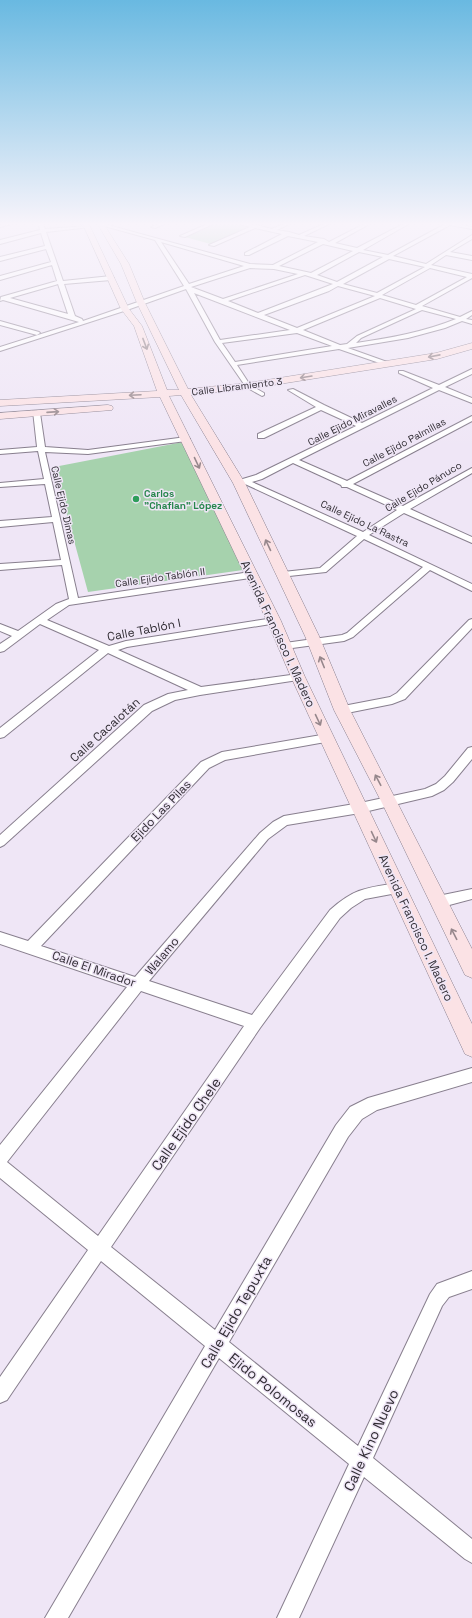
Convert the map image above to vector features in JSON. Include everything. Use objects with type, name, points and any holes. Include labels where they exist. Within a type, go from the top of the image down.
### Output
[{"type":"street","points":[[1,298],[80,320]]},
{"type":"street","points":[[65,298],[72,317]]},
{"type":"street","name":"Avenida Francisco I. Madero","points":[[120,298],[124,307],[138,326],[164,400],[186,439],[274,621],[298,677],[472,1048]]},
{"type":"street","points":[[138,298],[186,397],[243,483],[283,575],[314,641],[342,710],[390,801],[472,969]]},
{"type":"street","points":[[0,345],[22,340],[153,298]]},
{"type":"street","points":[[193,298],[218,342],[248,386],[262,394]]},
{"type":"street","points":[[214,298],[296,331],[388,364]]},
{"type":"street","points":[[223,301],[233,298]]},
{"type":"street","points":[[258,315],[308,298]]},
{"type":"street","points":[[218,342],[296,331],[377,298]]},
{"type":"street","points":[[384,298],[472,322]]},
{"type":"street","points":[[350,346],[359,337],[419,310],[419,305],[433,298]]},
{"type":"street","points":[[0,349],[37,333],[124,307]]},
{"type":"street","points":[[234,364],[350,346],[408,335],[462,320],[472,313]]},
{"type":"street","points":[[0,323],[37,333]]},
{"type":"street","name":"Calle Libramiento 3","points":[[0,403],[164,400],[437,356],[472,346]]},
{"type":"street","points":[[385,374],[451,362]]},
{"type":"street","name":"Calle Ejido Miravalles","points":[[243,483],[363,426],[472,371]]},
{"type":"street","points":[[401,372],[472,401]]},
{"type":"street","name":"Calle Libramiento 3","points":[[186,397],[262,394],[307,387]]},
{"type":"street","points":[[284,391],[363,426]]},
{"type":"street","points":[[0,416],[121,407]]},
{"type":"street","points":[[261,436],[322,407]]},
{"type":"street","name":"Calle Ejido Dimas","points":[[36,413],[41,449],[74,600]]},
{"type":"street","name":"Calle Ejido Palmillas","points":[[345,485],[472,418]]},
{"type":"street","points":[[0,452],[41,449],[88,452],[186,439]]},
{"type":"street","points":[[293,460],[345,485],[470,538]]},
{"type":"street","name":"Calle Ejido Pánuco","points":[[283,575],[323,570],[364,535],[402,510],[472,470]]},
{"type":"street","points":[[0,485],[48,481]]},
{"type":"street","name":"Calle Ejido La Rastra","points":[[243,483],[364,535],[472,588]]},
{"type":"street","points":[[0,524],[57,519]]},
{"type":"street","points":[[0,567],[66,562]]},
{"type":"street","points":[[285,646],[344,638],[350,635],[429,566]]},
{"type":"street","name":"Calle Ejido Tablón II","points":[[0,649],[59,606],[74,600],[250,574]]},
{"type":"street","points":[[39,620],[200,691]]},
{"type":"street","name":"Calle Tablón I","points":[[0,734],[102,652],[126,644],[274,621]]},
{"type":"street","points":[[342,710],[392,700],[401,696],[472,622]]},
{"type":"street","points":[[0,627],[19,635]]},
{"type":"street","name":"Calle Cacalotán","points":[[0,842],[148,708],[172,697],[200,691],[298,677]]},
{"type":"street","name":"Ejido Las Pilas","points":[[30,948],[204,765],[222,756],[327,738]]},
{"type":"street","name":"Walamo","points":[[0,1158],[138,984],[264,836],[276,825],[284,821],[360,808],[428,793],[440,787],[449,779],[472,751]]},
{"type":"street","name":"Calle Ejido Chele","points":[[0,1393],[255,1024],[335,914],[346,904],[362,894],[397,888]]},
{"type":"street","points":[[438,902],[472,894]]},
{"type":"street","name":"Calle El Mirador","points":[[0,938],[255,1024]]},
{"type":"street","name":"Calle Ejido Tepuxta","points":[[56,1618],[342,1132],[356,1113],[374,1103],[472,1075]]},
{"type":"street","name":"Ejido Polomosas","points":[[0,1167],[472,1552]]},
{"type":"street","name":"Calle Kino Nuevo","points":[[288,1618],[436,1300],[443,1290],[472,1280]]},
{"type":"green space","points":[[183,442],[243,570],[88,592],[54,467]]},
{"type":"place","name":"Carlos \"Chaflan\" López","points":[[136,499]]}]
